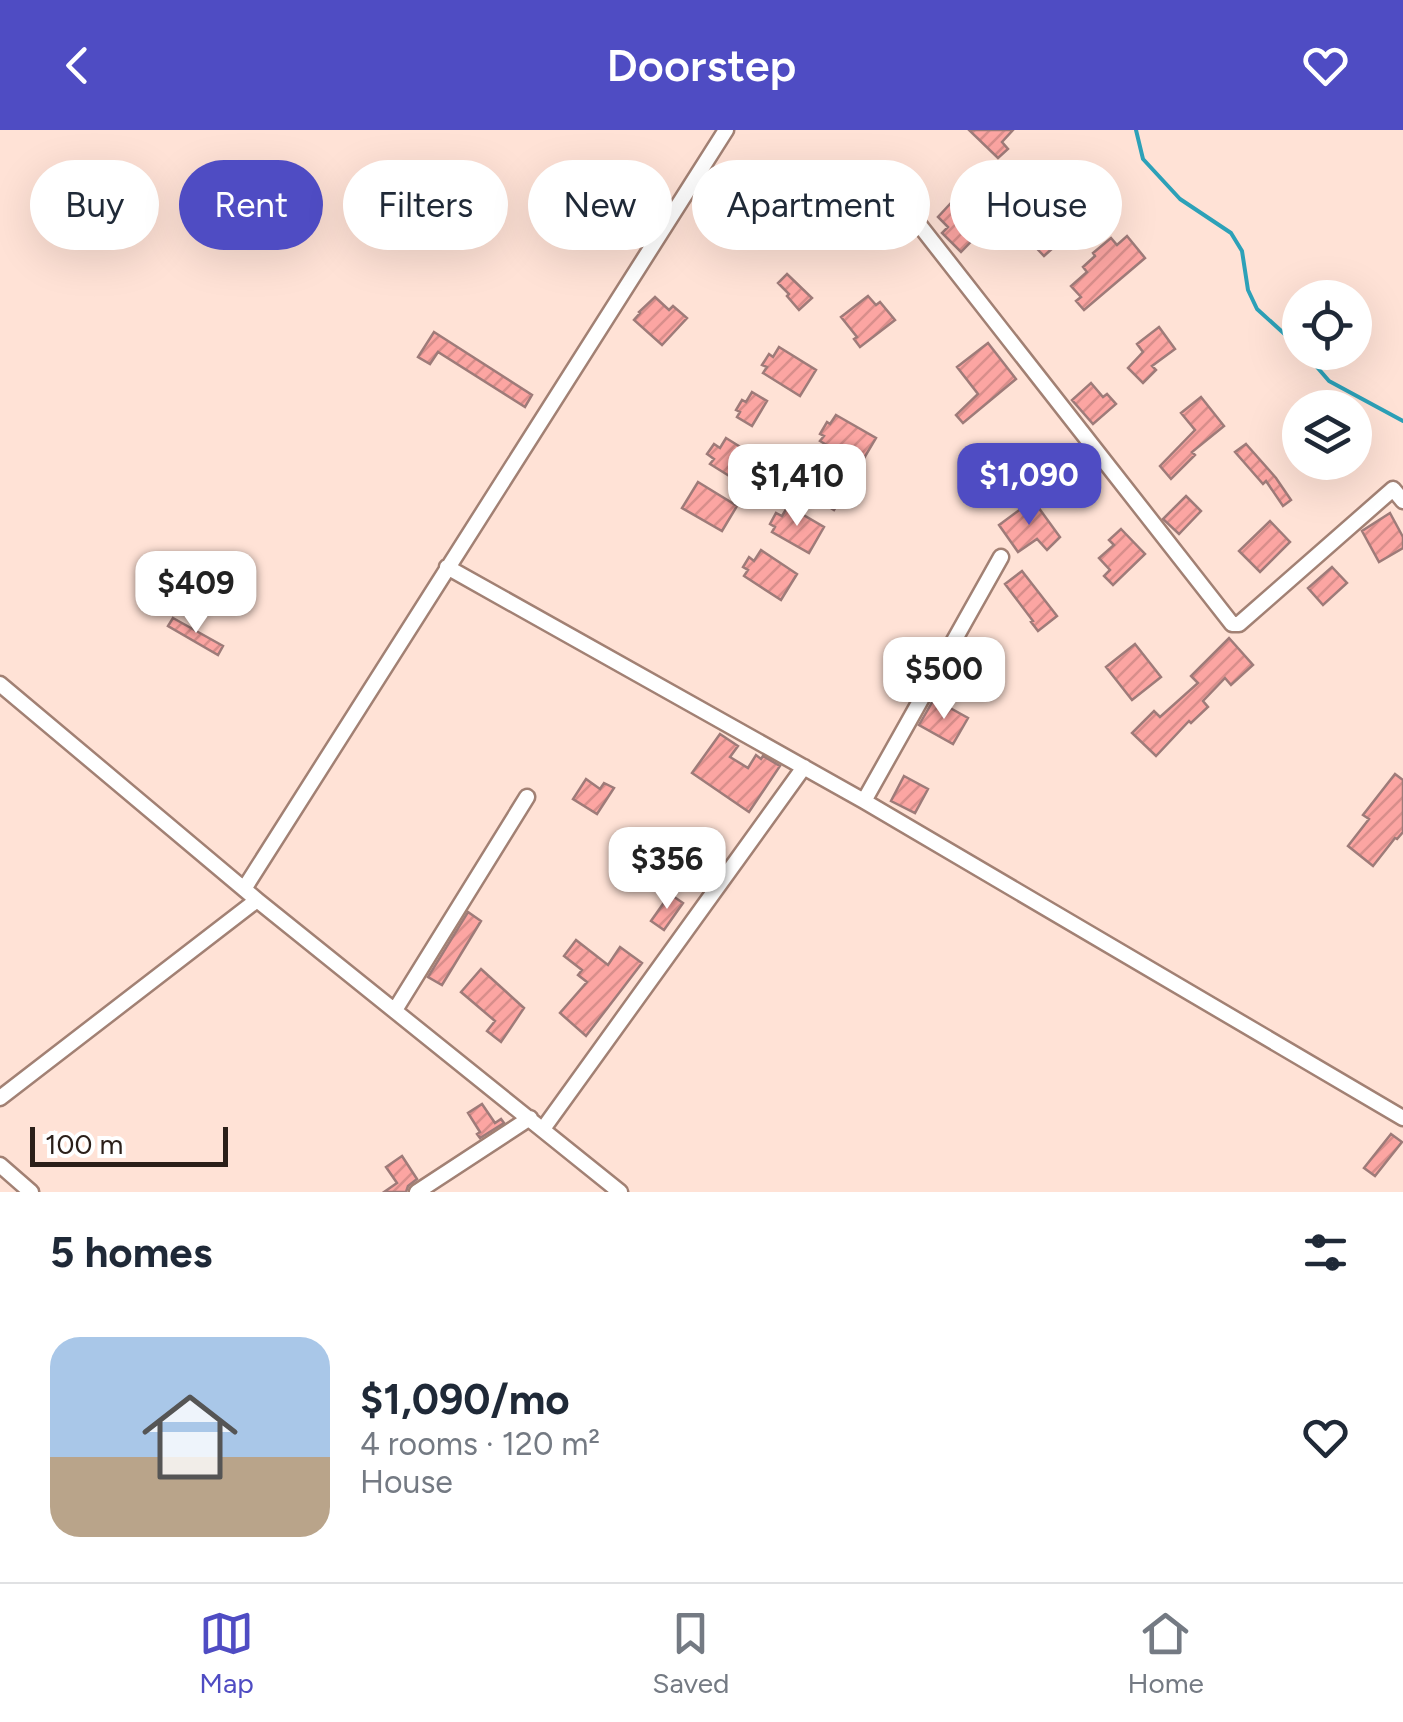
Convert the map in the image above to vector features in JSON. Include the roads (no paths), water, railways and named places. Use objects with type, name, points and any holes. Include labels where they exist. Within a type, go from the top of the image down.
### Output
[{"type":"street","points":[[244,889],[726,130]]},
{"type":"street","points":[[930,238],[1232,624],[1239,624],[1394,488],[1403,501]]},
{"type":"street","points":[[864,801],[1001,557]]},
{"type":"street","points":[[447,567],[864,801],[1403,1118]]},
{"type":"street","points":[[0,684],[257,900],[620,1192]]},
{"type":"street","points":[[543,1128],[804,767]]},
{"type":"street","points":[[395,1010],[527,798]]},
{"type":"street","points":[[0,1098],[257,900]]},
{"type":"street","points":[[417,1192],[530,1118]]},
{"type":"street","points":[[0,1165],[32,1192]]},
{"type":"waterway","points":[[1136,130],[1143,159],[1180,199],[1231,233],[1242,251],[1248,290],[1257,309],[1282,332]]},
{"type":"waterway","points":[[1320,370],[1329,381],[1403,421]]}]
